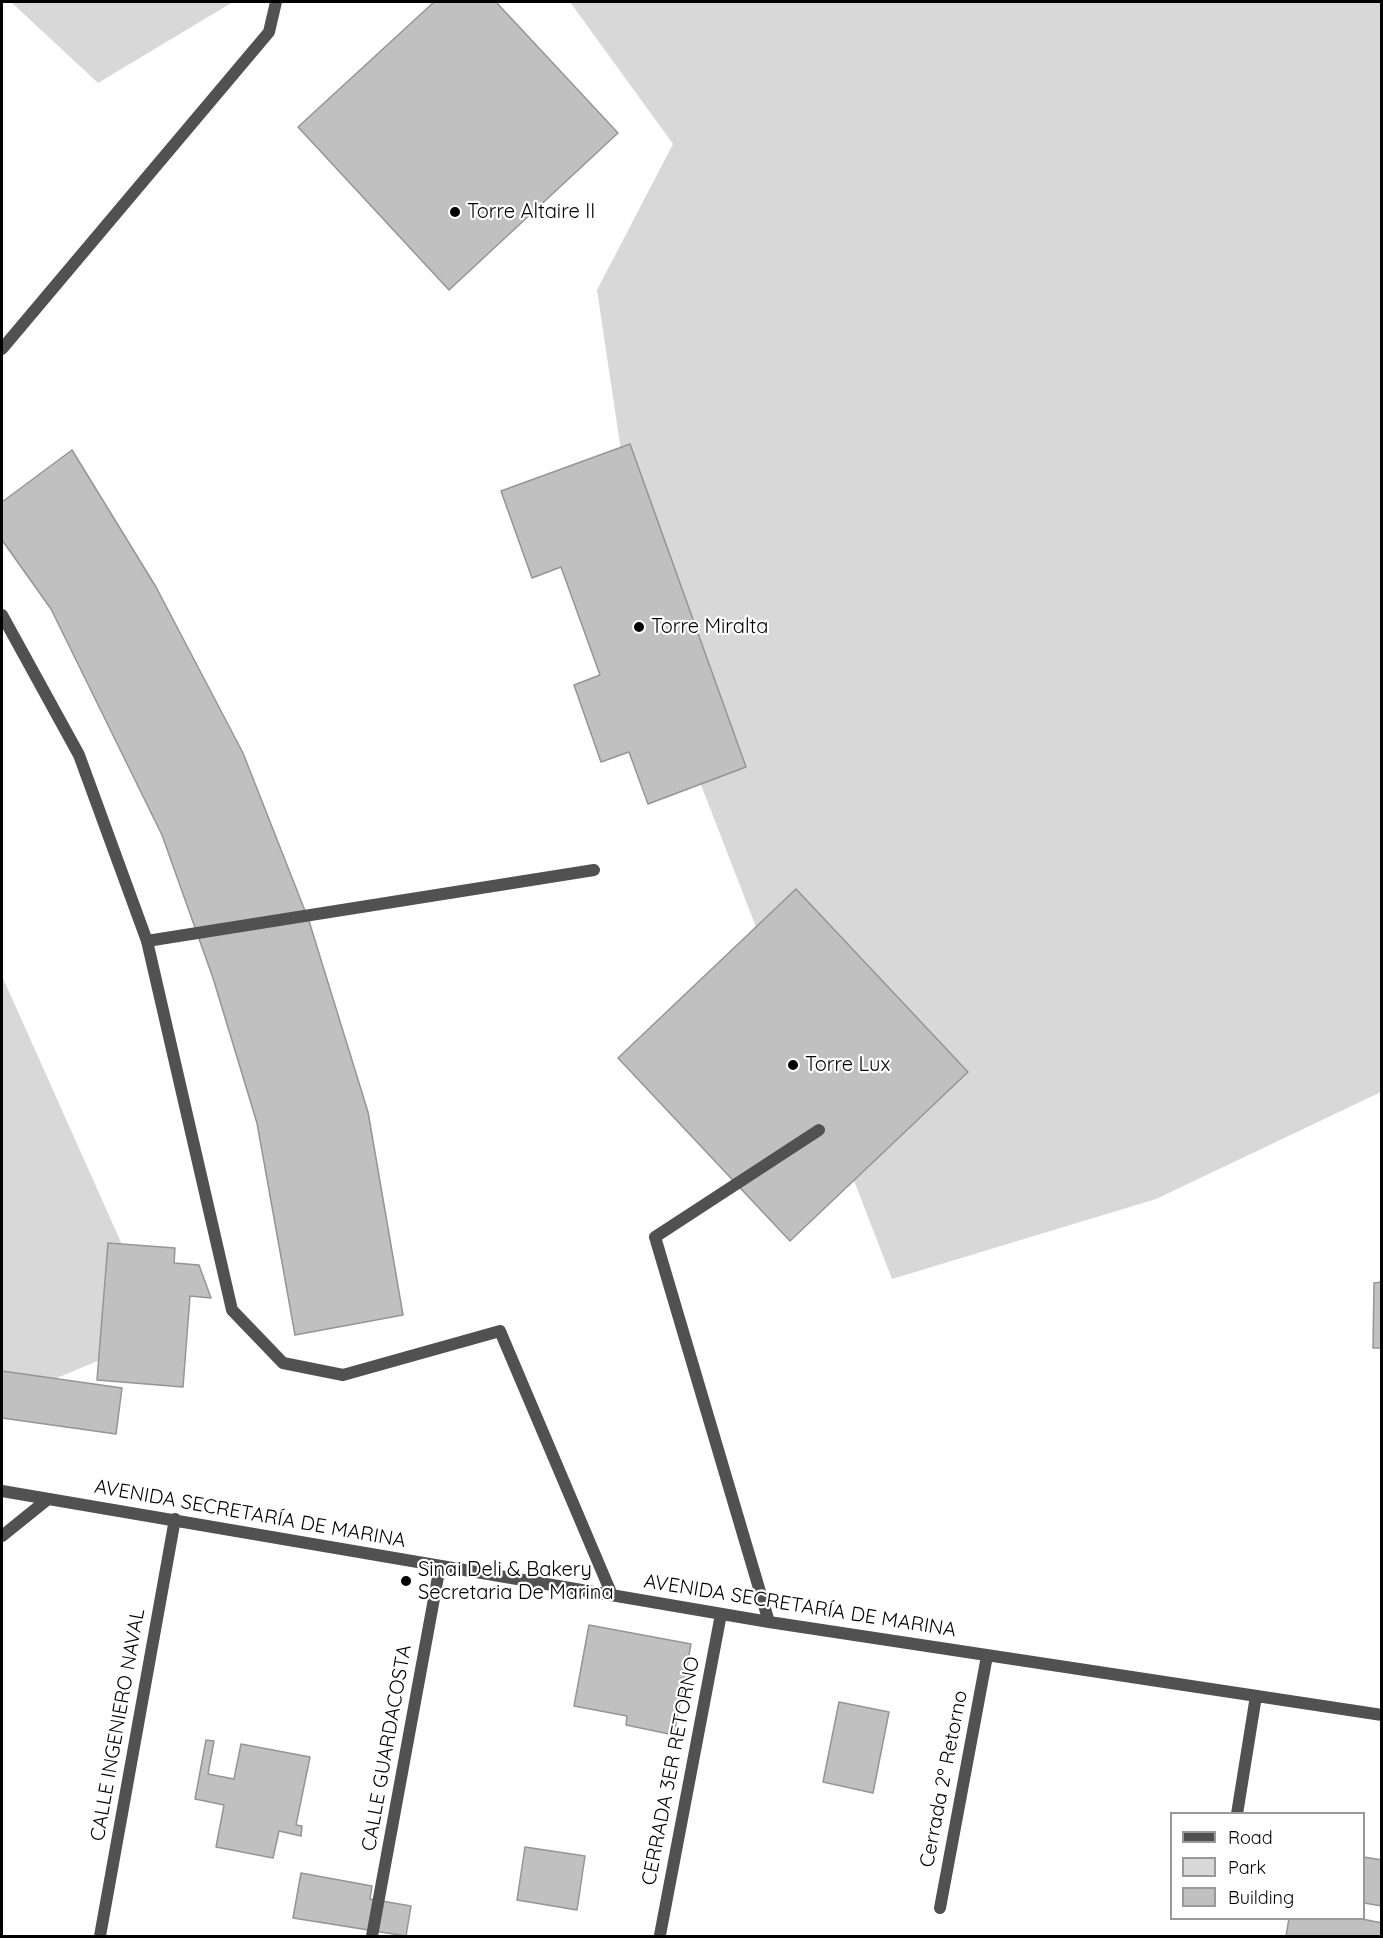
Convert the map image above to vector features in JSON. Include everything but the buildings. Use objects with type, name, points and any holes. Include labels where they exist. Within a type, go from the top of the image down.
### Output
[{"type":"street","points":[[2,349],[269,32],[276,2]]},
{"type":"street","points":[[2,615],[79,755],[147,941],[232,1310],[283,1363],[343,1375],[500,1331],[612,1595]]},
{"type":"street","points":[[147,941],[594,870]]},
{"type":"street","points":[[770,1622],[655,1237],[819,1130]]},
{"type":"street","name":"AVENIDA SECRETARÍA DE MARINA","points":[[2,1491],[770,1622],[1382,1715]]},
{"type":"street","points":[[2,1536],[48,1499]]},
{"type":"street","name":"CALLE INGENIERO NAVAL","points":[[100,1936],[175,1520]]},
{"type":"street","name":"CALLE GUARDACOSTA","points":[[372,1936],[440,1566]]},
{"type":"street","name":"CERRADA 3ER RETORNO","points":[[660,1935],[721,1614]]},
{"type":"street","name":"Cerrada 2º Retorno","points":[[940,1908],[987,1656]]},
{"type":"street","points":[[1236,1812],[1256,1696]]},
{"type":"green space","points":[[11,2],[233,2],[98,83]]},
{"type":"green space","points":[[570,2],[1381,2],[1381,1092],[1156,1199],[892,1279],[652,658],[597,290],[673,144]]},
{"type":"green space","points":[[2,976],[162,1334],[2,1401]]},
{"type":"place","name":"Torre Altaire II","points":[[455,212]]},
{"type":"place","name":"Torre Miralta","points":[[639,627]]},
{"type":"place","name":"Torre Lux","points":[[793,1065]]},
{"type":"place","name":"Sinai Deli & Bakery Secretaria De Marina","points":[[406,1581]]}]
